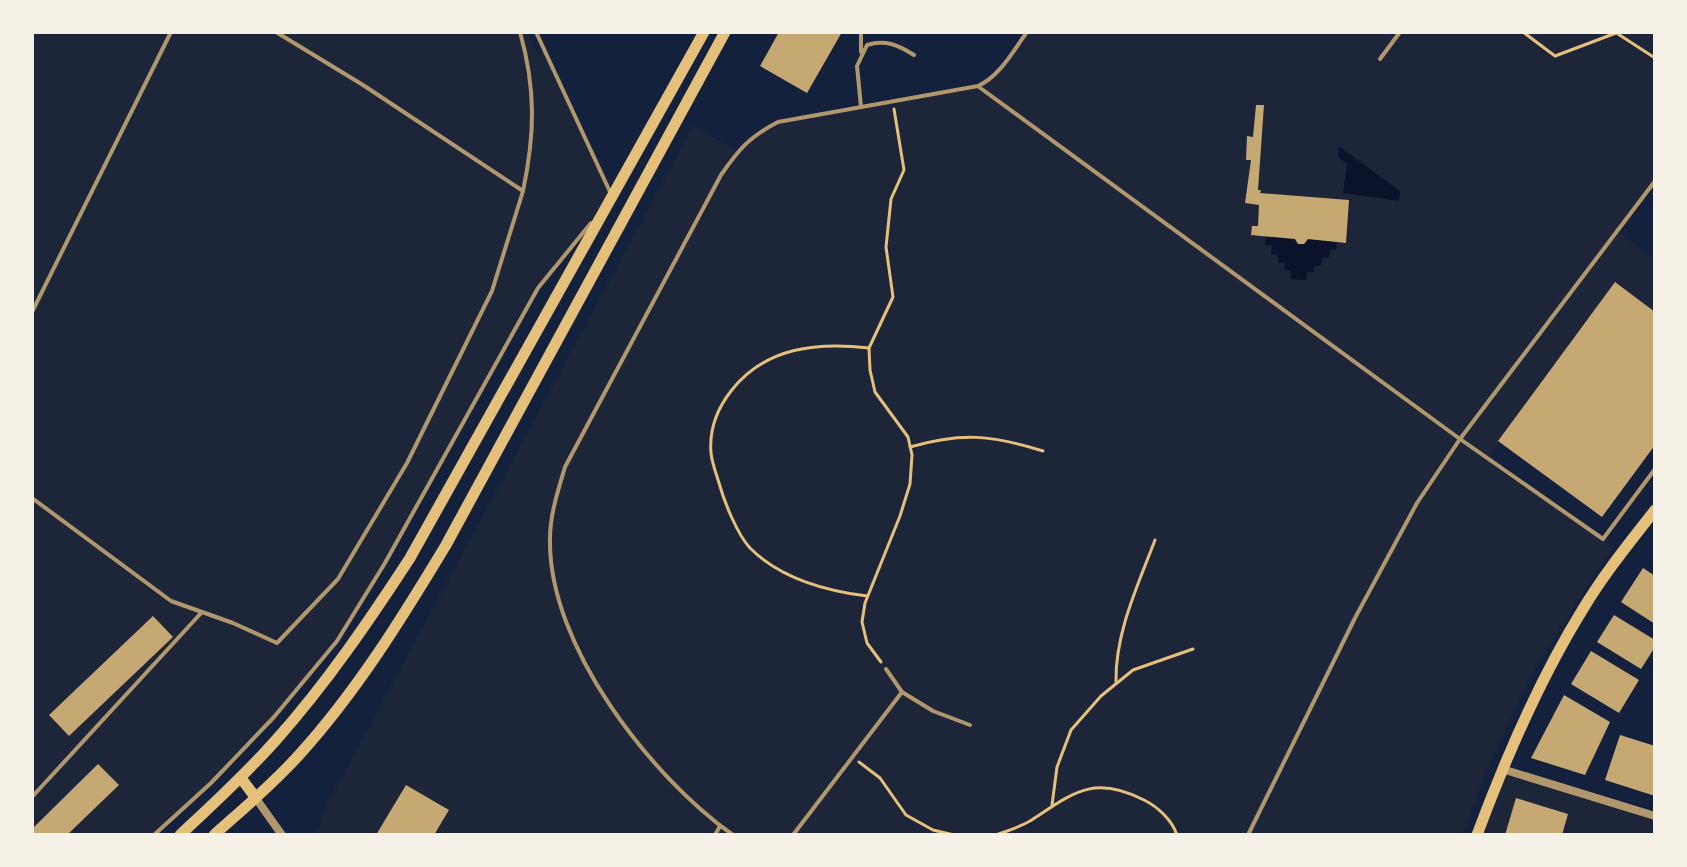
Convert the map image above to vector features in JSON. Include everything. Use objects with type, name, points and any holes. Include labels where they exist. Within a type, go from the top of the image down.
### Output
[{"type":"main road","points":[[180,835],[241,778],[325,681],[410,558],[704,32]]},
{"type":"main road","points":[[214,835],[298,756],[348,696],[404,615],[446,545],[725,32]]},
{"type":"main road","points":[[1477,835],[1502,769],[1548,669],[1577,619],[1655,510]]},
{"type":"main road","points":[[241,778],[255,797]]},
{"type":"street","points":[[1502,769],[1655,816]]},
{"type":"street","points":[[255,797],[282,835]]},
{"type":"lane","points":[[32,312],[171,32]]},
{"type":"lane","points":[[276,32],[363,85],[523,191]]},
{"type":"lane","points":[[32,498],[171,601],[277,643],[338,579],[407,463],[492,291],[523,191],[532,150],[532,86],[520,32]]},
{"type":"lane","points":[[154,835],[211,783],[274,717],[337,641],[385,563],[538,288],[613,197],[536,32]]},
{"type":"lane","points":[[861,32],[856,79],[861,107]]},
{"type":"lane","points":[[733,835],[669,779],[607,701],[578,650],[558,601],[550,539],[554,504],[565,467],[721,175],[753,135],[778,122],[978,86],[997,73],[1027,32]]},
{"type":"lane","points":[[1380,59],[1400,32]]},
{"type":"lane","points":[[860,54],[867,45],[880,40],[914,55]]},
{"type":"lane","points":[[978,86],[1460,439],[1603,539],[1655,469]]},
{"type":"lane","points":[[1248,835],[1384,561],[1417,503],[1460,439],[1655,181]]},
{"type":"lane","points":[[32,797],[202,612]]},
{"type":"lane","points":[[886,669],[902,692],[933,711],[970,725]]},
{"type":"lane","points":[[793,835],[902,692]]},
{"type":"lane","points":[[715,835],[720,826]]},
{"type":"path","points":[[1523,32],[1555,56],[1615,33],[1655,58]]},
{"type":"path","points":[[886,669],[867,643],[862,622],[867,596],[910,484],[908,437],[875,392],[869,348],[893,297],[886,247],[891,199],[904,170],[893,101]]},
{"type":"path","points":[[867,596],[845,594],[809,584],[749,547],[724,501],[711,453],[712,426],[722,402],[739,380],[758,363],[784,352],[812,346],[869,348]]},
{"type":"path","points":[[910,447],[944,437],[973,436],[1015,442],[1043,451]]},
{"type":"path","points":[[1116,684],[1115,662],[1123,629],[1155,540]]},
{"type":"path","points":[[1052,805],[1057,767],[1071,730],[1101,696],[1133,670],[1193,649]]},
{"type":"path","points":[[853,757],[880,778],[906,815],[933,830],[954,835]]},
{"type":"path","points":[[996,835],[1028,823],[1071,793],[1099,786],[1123,789],[1151,804],[1173,824],[1177,835]]},
{"type":"shaded area","points":[[32,32],[527,32],[540,58],[543,47],[613,197],[538,288],[385,563],[337,641],[274,717],[211,783],[154,835],[32,835]]},
{"type":"shaded area","points":[[1027,32],[1655,32],[1655,181],[1617,231],[1655,259],[1655,312],[1615,283],[1498,441],[1488,459],[1613,546],[1538,663],[1489,764],[1463,835],[316,835],[324,810],[693,126],[738,151],[753,135],[778,122],[978,86],[989,81]]},
{"type":"shaded area","points":[[1339,146],[1400,191],[1399,201],[1343,193],[1347,164],[1338,157]]},
{"type":"shaded area","points":[[1266,236],[1295,239],[1298,244],[1304,244],[1308,239],[1337,242],[1336,250],[1330,250],[1329,258],[1322,258],[1321,266],[1314,266],[1314,272],[1307,272],[1306,280],[1291,279],[1291,271],[1284,270],[1285,263],[1278,263],[1278,255],[1271,254],[1272,245],[1265,245]]},
{"type":"shaded area","points":[[1502,769],[1655,816],[1655,835],[1477,835]]},
{"type":"building","points":[[779,32],[842,32],[807,93],[760,66]]},
{"type":"building","points":[[1256,105],[1264,105],[1258,190],[1261,190],[1260,193],[1349,200],[1346,243],[1308,239],[1304,244],[1298,244],[1295,239],[1251,235],[1252,226],[1258,226],[1259,205],[1245,203],[1251,160],[1246,160],[1247,136],[1253,137]]},
{"type":"building","points":[[1615,282],[1655,312],[1655,445],[1602,517],[1498,441]]},
{"type":"building","points":[[1643,568],[1655,576],[1655,624],[1621,602]]},
{"type":"building","points":[[1614,615],[1655,640],[1655,647],[1641,669],[1597,642]]},
{"type":"building","points":[[153,616],[173,637],[69,736],[49,715]]},
{"type":"building","points":[[1591,651],[1639,680],[1619,713],[1571,684]]},
{"type":"building","points":[[1564,695],[1610,722],[1585,775],[1531,758]]},
{"type":"building","points":[[1620,735],[1655,746],[1655,796],[1605,780]]},
{"type":"building","points":[[98,764],[119,785],[67,835],[34,835],[32,829]]},
{"type":"building","points":[[406,785],[449,810],[434,835],[376,835]]},
{"type":"building","points":[[1516,798],[1568,814],[1562,835],[1505,835]]}]
